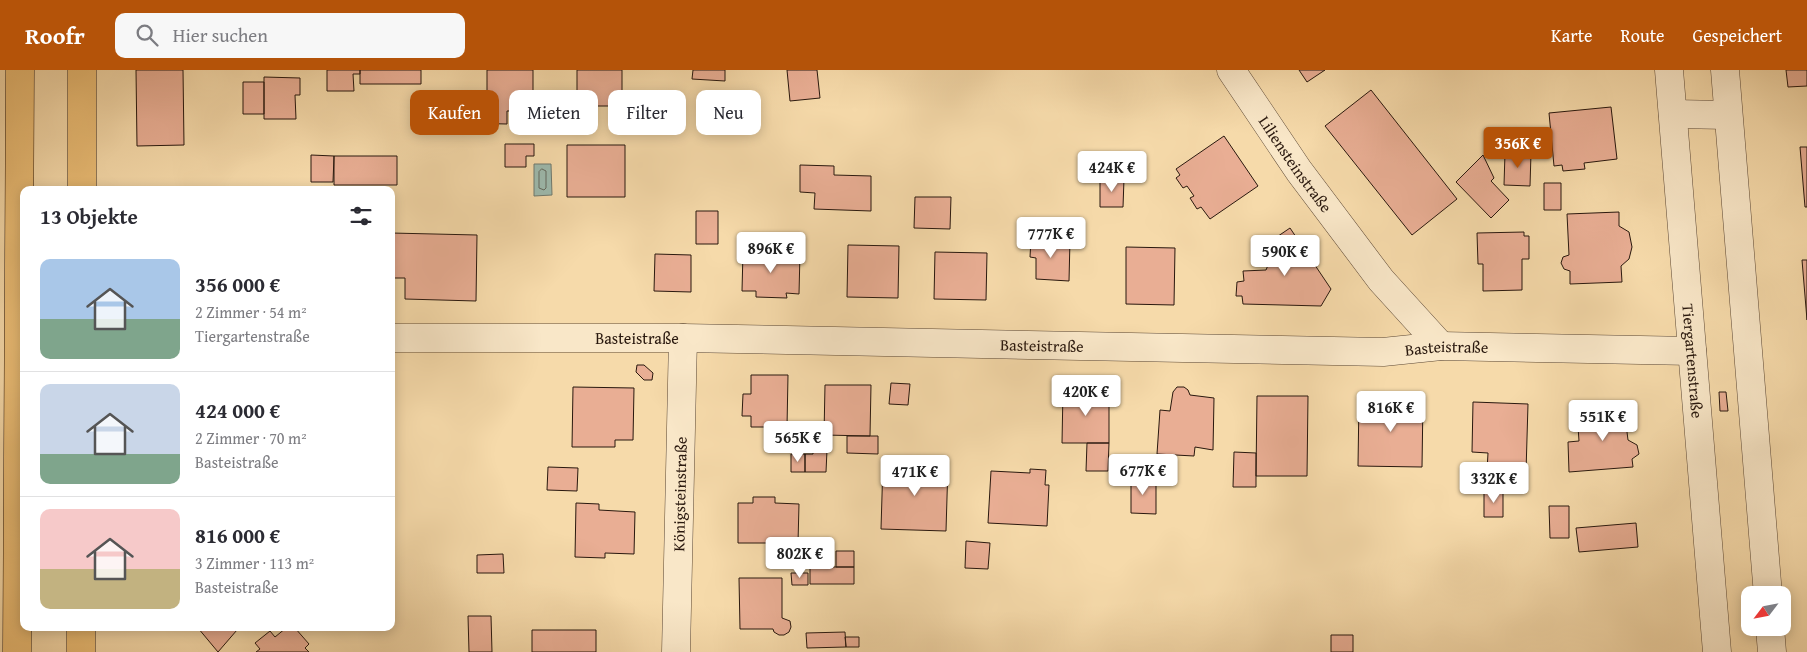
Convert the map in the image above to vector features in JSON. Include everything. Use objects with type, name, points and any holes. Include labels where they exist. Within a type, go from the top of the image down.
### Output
[{"type":"main road","points":[[17,652],[20,70]]},
{"type":"main road","points":[[82,70],[82,186]]},
{"type":"main road","points":[[81,631],[81,652]]},
{"type":"street","name":"Liliensteinstraße","points":[[1231,70],[1299,171],[1381,280],[1441,346]]},
{"type":"street","name":"Tiergartenstraße","points":[[1670,70],[1717,652]]},
{"type":"street","points":[[1725,70],[1767,586]]},
{"type":"street","points":[[1673,114],[1728,115]]},
{"type":"street","name":"Basteistraße","points":[[395,338],[683,338],[1383,352],[1441,346],[1692,351]]},
{"type":"street","name":"Königsteinstraße","points":[[676,652],[683,338]]},
{"type":"street","points":[[1771,636],[1772,652]]},
{"type":"water","points":[[534,164],[551,164],[552,195],[534,196]]},
{"type":"building","points":[[136,70],[183,70],[184,145],[137,146]]},
{"type":"building","points":[[327,70],[360,70],[360,74],[353,74],[354,91],[327,91]]},
{"type":"building","points":[[360,70],[421,70],[421,84],[360,84]]},
{"type":"building","points":[[487,70],[533,70],[533,90],[509,90],[507,124],[499,124],[499,90],[487,90]]},
{"type":"building","points":[[577,70],[622,70],[622,90],[608,90],[608,106],[598,106],[598,90],[577,90]]},
{"type":"building","points":[[693,70],[725,70],[725,81],[692,79]]},
{"type":"building","points":[[787,70],[817,70],[820,98],[790,101]]},
{"type":"building","points":[[1299,70],[1325,70],[1307,82]]},
{"type":"building","points":[[1786,70],[1807,70],[1807,86],[1788,87]]},
{"type":"building","points":[[264,77],[300,78],[300,95],[295,95],[296,119],[264,119]]},
{"type":"building","points":[[243,82],[264,82],[264,114],[243,114]]},
{"type":"building","points":[[1371,90],[1457,199],[1412,235],[1325,126]]},
{"type":"building","points":[[1611,107],[1617,159],[1584,163],[1585,169],[1563,171],[1562,165],[1554,166],[1549,113]]},
{"type":"building","points":[[1224,136],[1258,186],[1210,219],[1201,207],[1197,209],[1190,198],[1194,196],[1187,186],[1183,188],[1176,178],[1180,175],[1176,169]]},
{"type":"building","points":[[505,144],[534,144],[534,156],[526,156],[526,167],[505,167]]},
{"type":"building","points":[[567,145],[625,145],[625,197],[567,197]]},
{"type":"building","points":[[1800,147],[1807,147],[1807,207],[1805,207]]},
{"type":"building","points":[[1505,153],[1531,153],[1530,186],[1504,185]]},
{"type":"building","points":[[311,155],[334,156],[333,182],[311,182]]},
{"type":"building","points":[[1483,155],[1494,178],[1491,181],[1509,200],[1491,218],[1456,182]]},
{"type":"building","points":[[334,156],[397,156],[397,185],[334,185]]},
{"type":"building","points":[[800,165],[834,166],[834,175],[871,176],[871,211],[814,209],[815,193],[800,192]]},
{"type":"building","points":[[1100,179],[1124,179],[1123,207],[1100,207]]},
{"type":"building","points":[[1544,183],[1561,183],[1561,210],[1544,210]]},
{"type":"building","points":[[915,197],[951,197],[950,229],[914,228]]},
{"type":"building","points":[[696,211],[718,211],[718,244],[696,244]]},
{"type":"building","points":[[1619,212],[1619,226],[1629,232],[1632,247],[1629,259],[1621,266],[1622,282],[1570,284],[1570,271],[1564,269],[1561,263],[1563,257],[1569,255],[1567,214]]},
{"type":"building","points":[[1290,228],[1331,289],[1321,306],[1243,304],[1242,296],[1236,296],[1237,282],[1244,281],[1243,271],[1266,270],[1271,258],[1262,247]]},
{"type":"building","points":[[1524,232],[1524,236],[1529,236],[1529,259],[1522,259],[1522,290],[1483,291],[1483,264],[1478,264],[1477,233]]},
{"type":"building","points":[[395,233],[477,235],[476,301],[405,299],[405,278],[395,278]]},
{"type":"building","points":[[1031,239],[1070,240],[1069,281],[1036,279],[1036,258],[1030,257]]},
{"type":"building","points":[[848,245],[899,246],[898,298],[847,297]]},
{"type":"building","points":[[1126,247],[1175,248],[1174,305],[1126,304]]},
{"type":"building","points":[[743,252],[800,253],[799,294],[786,293],[787,298],[756,297],[756,291],[742,291]]},
{"type":"building","points":[[935,252],[987,253],[986,300],[934,299]]},
{"type":"building","points":[[655,254],[691,255],[691,292],[654,291]]},
{"type":"building","points":[[1802,260],[1807,260],[1807,320]]},
{"type":"building","points":[[637,365],[644,365],[653,373],[652,380],[644,380],[636,372]]},
{"type":"building","points":[[751,375],[788,375],[787,427],[751,427],[751,416],[742,416],[743,394],[751,394]]},
{"type":"building","points":[[891,383],[910,384],[908,405],[889,404]]},
{"type":"building","points":[[825,385],[871,385],[870,436],[824,435]]},
{"type":"building","points":[[573,387],[634,388],[633,440],[615,440],[615,447],[572,447]]},
{"type":"building","points":[[1177,387],[1184,387],[1190,395],[1214,398],[1213,450],[1195,447],[1194,456],[1157,454],[1160,410],[1170,411],[1173,392]]},
{"type":"building","points":[[1063,390],[1109,391],[1109,443],[1062,443]]},
{"type":"building","points":[[1719,392],[1726,392],[1728,411],[1720,411]]},
{"type":"building","points":[[1257,396],[1308,396],[1307,476],[1256,476]]},
{"type":"building","points":[[1359,399],[1423,399],[1422,467],[1358,466]]},
{"type":"building","points":[[1473,402],[1528,404],[1526,472],[1487,471],[1488,453],[1472,452]]},
{"type":"building","points":[[1623,409],[1632,415],[1634,424],[1627,432],[1628,440],[1637,445],[1639,454],[1632,459],[1633,467],[1569,472],[1568,442],[1579,441],[1577,412]]},
{"type":"building","points":[[847,436],[878,436],[878,454],[847,453]]},
{"type":"building","points":[[1087,443],[1109,443],[1108,471],[1086,471]]},
{"type":"building","points":[[813,450],[827,450],[826,472],[805,472],[805,454],[813,454]]},
{"type":"building","points":[[1234,452],[1256,453],[1256,487],[1233,487]]},
{"type":"building","points":[[791,454],[805,454],[805,472],[791,472]]},
{"type":"building","points":[[883,463],[948,464],[946,531],[881,529]]},
{"type":"building","points":[[548,467],[578,468],[577,491],[547,490]]},
{"type":"building","points":[[1030,469],[1046,470],[1045,485],[1049,485],[1047,526],[988,523],[991,471],[1030,473]]},
{"type":"building","points":[[1131,478],[1156,479],[1156,514],[1131,513]]},
{"type":"building","points":[[1484,491],[1503,491],[1503,517],[1484,517]]},
{"type":"building","points":[[753,497],[775,497],[775,503],[799,504],[798,543],[738,543],[738,503],[753,503]]},
{"type":"building","points":[[576,503],[599,504],[599,510],[635,512],[634,554],[605,553],[605,558],[575,557]]},
{"type":"building","points":[[1549,506],[1569,506],[1569,538],[1550,538]]},
{"type":"building","points":[[1636,523],[1638,547],[1579,552],[1576,528]]},
{"type":"building","points":[[966,541],[990,543],[988,569],[965,568]]},
{"type":"building","points":[[836,551],[854,551],[854,567],[836,567]]},
{"type":"building","points":[[503,554],[504,573],[477,573],[477,555]]},
{"type":"building","points":[[810,567],[854,567],[854,584],[810,584]]},
{"type":"building","points":[[791,573],[808,573],[808,585],[792,585]]},
{"type":"building","points":[[739,578],[782,578],[782,618],[790,621],[791,627],[789,632],[779,635],[773,629],[740,629]]},
{"type":"building","points":[[468,616],[491,616],[492,652],[469,652]]},
{"type":"building","points":[[532,630],[596,630],[596,652],[532,652]]},
{"type":"building","points":[[200,631],[236,631],[218,652]]},
{"type":"building","points":[[270,631],[275,637],[282,631],[298,631],[309,644],[305,648],[309,652],[256,652],[260,649],[255,643]]},
{"type":"building","points":[[845,632],[846,647],[807,648],[806,633]]},
{"type":"building","points":[[1331,635],[1353,635],[1353,652],[1331,652]]},
{"type":"building","points":[[845,637],[859,637],[859,647],[846,647]]}]
